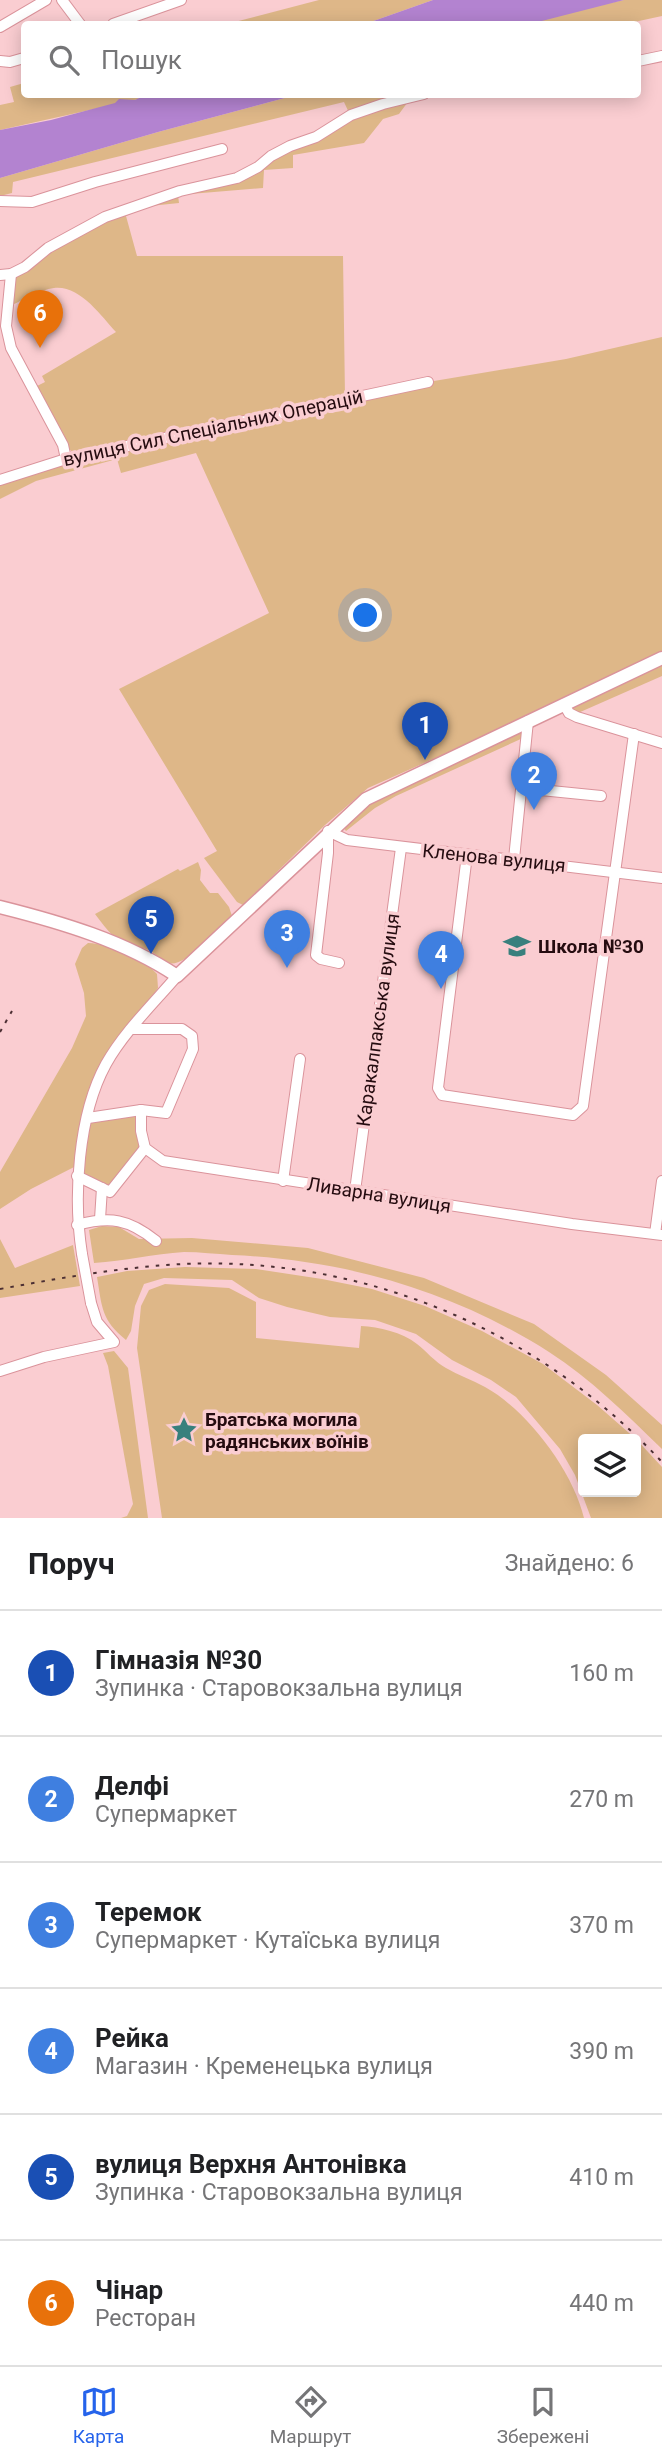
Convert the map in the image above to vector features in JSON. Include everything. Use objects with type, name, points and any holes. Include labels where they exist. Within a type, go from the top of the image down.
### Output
[{"type":"main road","points":[[2,910],[39,918],[122,947],[148,958],[177,976],[328,831],[371,795],[662,658]]},
{"type":"street","points":[[0,27],[46,0]]},
{"type":"street","points":[[62,0],[78,21]]},
{"type":"street","points":[[121,21],[175,1]]},
{"type":"street","points":[[641,60],[662,56]]},
{"type":"street","points":[[0,61],[21,59]]},
{"type":"street","points":[[66,459],[63,445],[11,348],[6,326],[5,274],[25,267],[48,248],[105,217],[180,191],[237,178],[258,167],[271,156],[316,137],[351,115],[408,98]]},
{"type":"street","points":[[0,201],[32,202],[95,182],[222,149]]},
{"type":"street","name":"вулиця Сил Спеціальних Операцій","points":[[0,480],[66,459],[428,382]]},
{"type":"street","points":[[564,704],[569,713],[578,717],[662,743]]},
{"type":"street","points":[[514,859],[528,721]]},
{"type":"street","points":[[467,855],[438,1088],[442,1095],[573,1115],[583,1106],[634,734]]},
{"type":"street","points":[[521,788],[601,796]]},
{"type":"street","points":[[328,831],[328,853],[316,955],[321,959],[339,963]]},
{"type":"street","name":"Кленова вулиця","points":[[328,831],[347,840],[401,848],[662,878]]},
{"type":"street","name":"Каракалпакська вулиця","points":[[355,1191],[401,848]]},
{"type":"street","points":[[0,1371],[44,1357],[114,1342],[97,1322],[91,1303],[77,1225],[77,1176],[88,1118],[99,1079],[107,1062],[131,1029],[177,976]]},
{"type":"street","points":[[88,1118],[141,1110],[166,1114],[194,1042],[190,1034],[182,1029],[131,1029]]},
{"type":"street","points":[[283,1181],[300,1059]]},
{"type":"street","points":[[77,1176],[107,1192],[113,1189],[145,1149],[141,1131],[141,1110]]},
{"type":"street","name":"Ливарна вулиця","points":[[145,1149],[163,1161],[283,1181],[572,1224],[658,1234],[662,1181]]},
{"type":"street","points":[[100,1219],[103,1188]]},
{"type":"street","points":[[77,1225],[100,1219],[120,1220],[143,1230],[156,1241]]},
{"type":"shaded area","points":[[319,0],[433,0],[374,21],[238,21]]},
{"type":"shaded area","points":[[433,0],[624,0],[542,21],[374,21]]},
{"type":"shaded area","points":[[624,0],[662,0],[662,16],[639,21],[524,21]]},
{"type":"shaded area","points":[[21,84],[21,98],[140,98],[0,130],[0,105],[14,102],[10,87]]},
{"type":"shaded area","points":[[285,98],[411,98],[399,114],[383,119],[364,143],[293,155],[293,168],[264,170],[263,188],[180,195],[237,178],[350,115],[344,102],[13,182],[12,193],[0,196],[0,178]]},
{"type":"shaded area","points":[[285,98],[0,178],[0,130],[51,120],[115,103],[119,99]]},
{"type":"shaded area","points":[[178,195],[179,203],[150,206],[126,216],[137,256],[343,256],[345,397],[75,454],[68,448],[35,387],[45,382],[42,376],[116,332],[81,296],[64,288],[43,291],[12,305],[11,274],[105,217]]},
{"type":"shaded area","points":[[662,337],[662,653],[368,788],[325,825],[243,905],[237,902],[204,858],[217,851],[119,689],[269,613],[196,453],[121,473],[117,459],[36,481],[0,499],[0,483],[40,468],[428,382],[566,359]]},
{"type":"shaded area","points":[[662,663],[662,676],[578,713],[572,709],[572,706]]},
{"type":"shaded area","points":[[523,730],[523,738],[396,796],[375,808],[346,831],[342,826],[361,807]]},
{"type":"shaded area","points":[[198,862],[200,880],[210,893],[218,893],[229,907],[232,916],[202,946],[183,960],[168,963],[149,950],[121,941],[111,934],[95,914],[178,869],[180,871]]},
{"type":"shaded area","points":[[88,943],[125,952],[157,974],[158,988],[107,1062],[88,1118],[141,1110],[145,1148],[113,1190],[77,1176],[78,1165],[31,1189],[0,1209],[0,1172],[72,1048],[86,1016],[84,993],[75,964],[82,948]]},
{"type":"shaded area","points":[[102,1226],[119,1227],[139,1239],[192,1238],[308,1248],[424,1278],[534,1324],[606,1375],[662,1425],[662,1449],[622,1410],[549,1352],[475,1312],[437,1296],[357,1272],[274,1258],[184,1252],[94,1263],[89,1230]]},
{"type":"shaded area","points":[[0,1239],[15,1268],[73,1245],[80,1286],[0,1298]]},
{"type":"shaded area","points":[[185,1267],[256,1269],[372,1289],[425,1306],[482,1331],[543,1364],[630,1434],[578,1434],[578,1483],[560,1449],[516,1397],[491,1380],[452,1360],[416,1334],[375,1320],[330,1317],[287,1307],[259,1298],[232,1280],[164,1278],[144,1284],[126,1340],[107,1319],[97,1277],[127,1271]]},
{"type":"shaded area","points":[[165,1284],[229,1288],[256,1302],[256,1338],[359,1348],[361,1326],[404,1336],[442,1366],[501,1397],[532,1426],[570,1481],[584,1518],[162,1518],[137,1348],[141,1306],[149,1290]]},
{"type":"shaded area","points":[[114,1351],[128,1368],[148,1518],[121,1518],[127,1516],[133,1504],[108,1366],[103,1353]]},
{"type":"shaded area","points":[[641,1444],[662,1467],[662,1518],[591,1518],[583,1497],[641,1497]]},
{"type":"railway","points":[[0,1032],[12,1011]]},
{"type":"railway","points":[[0,1289],[114,1270],[183,1264],[251,1265],[317,1273],[382,1288],[444,1310],[504,1339],[561,1374],[614,1415],[662,1462]]},
{"type":"place","name":"Чінар","points":[[40,348]]},
{"type":"place","name":"Гімназія №30","points":[[425,760]]},
{"type":"place","name":"Делфі","points":[[534,810]]},
{"type":"place","name":"Школа №30","points":[[517,946]]},
{"type":"place","name":"вулиця Верхня Антонівка","points":[[151,954]]},
{"type":"place","name":"Теремок","points":[[287,968]]},
{"type":"place","name":"Рейка","points":[[441,989]]},
{"type":"place","name":"Братська могила радянських воїнів","points":[[184,1430]]}]
